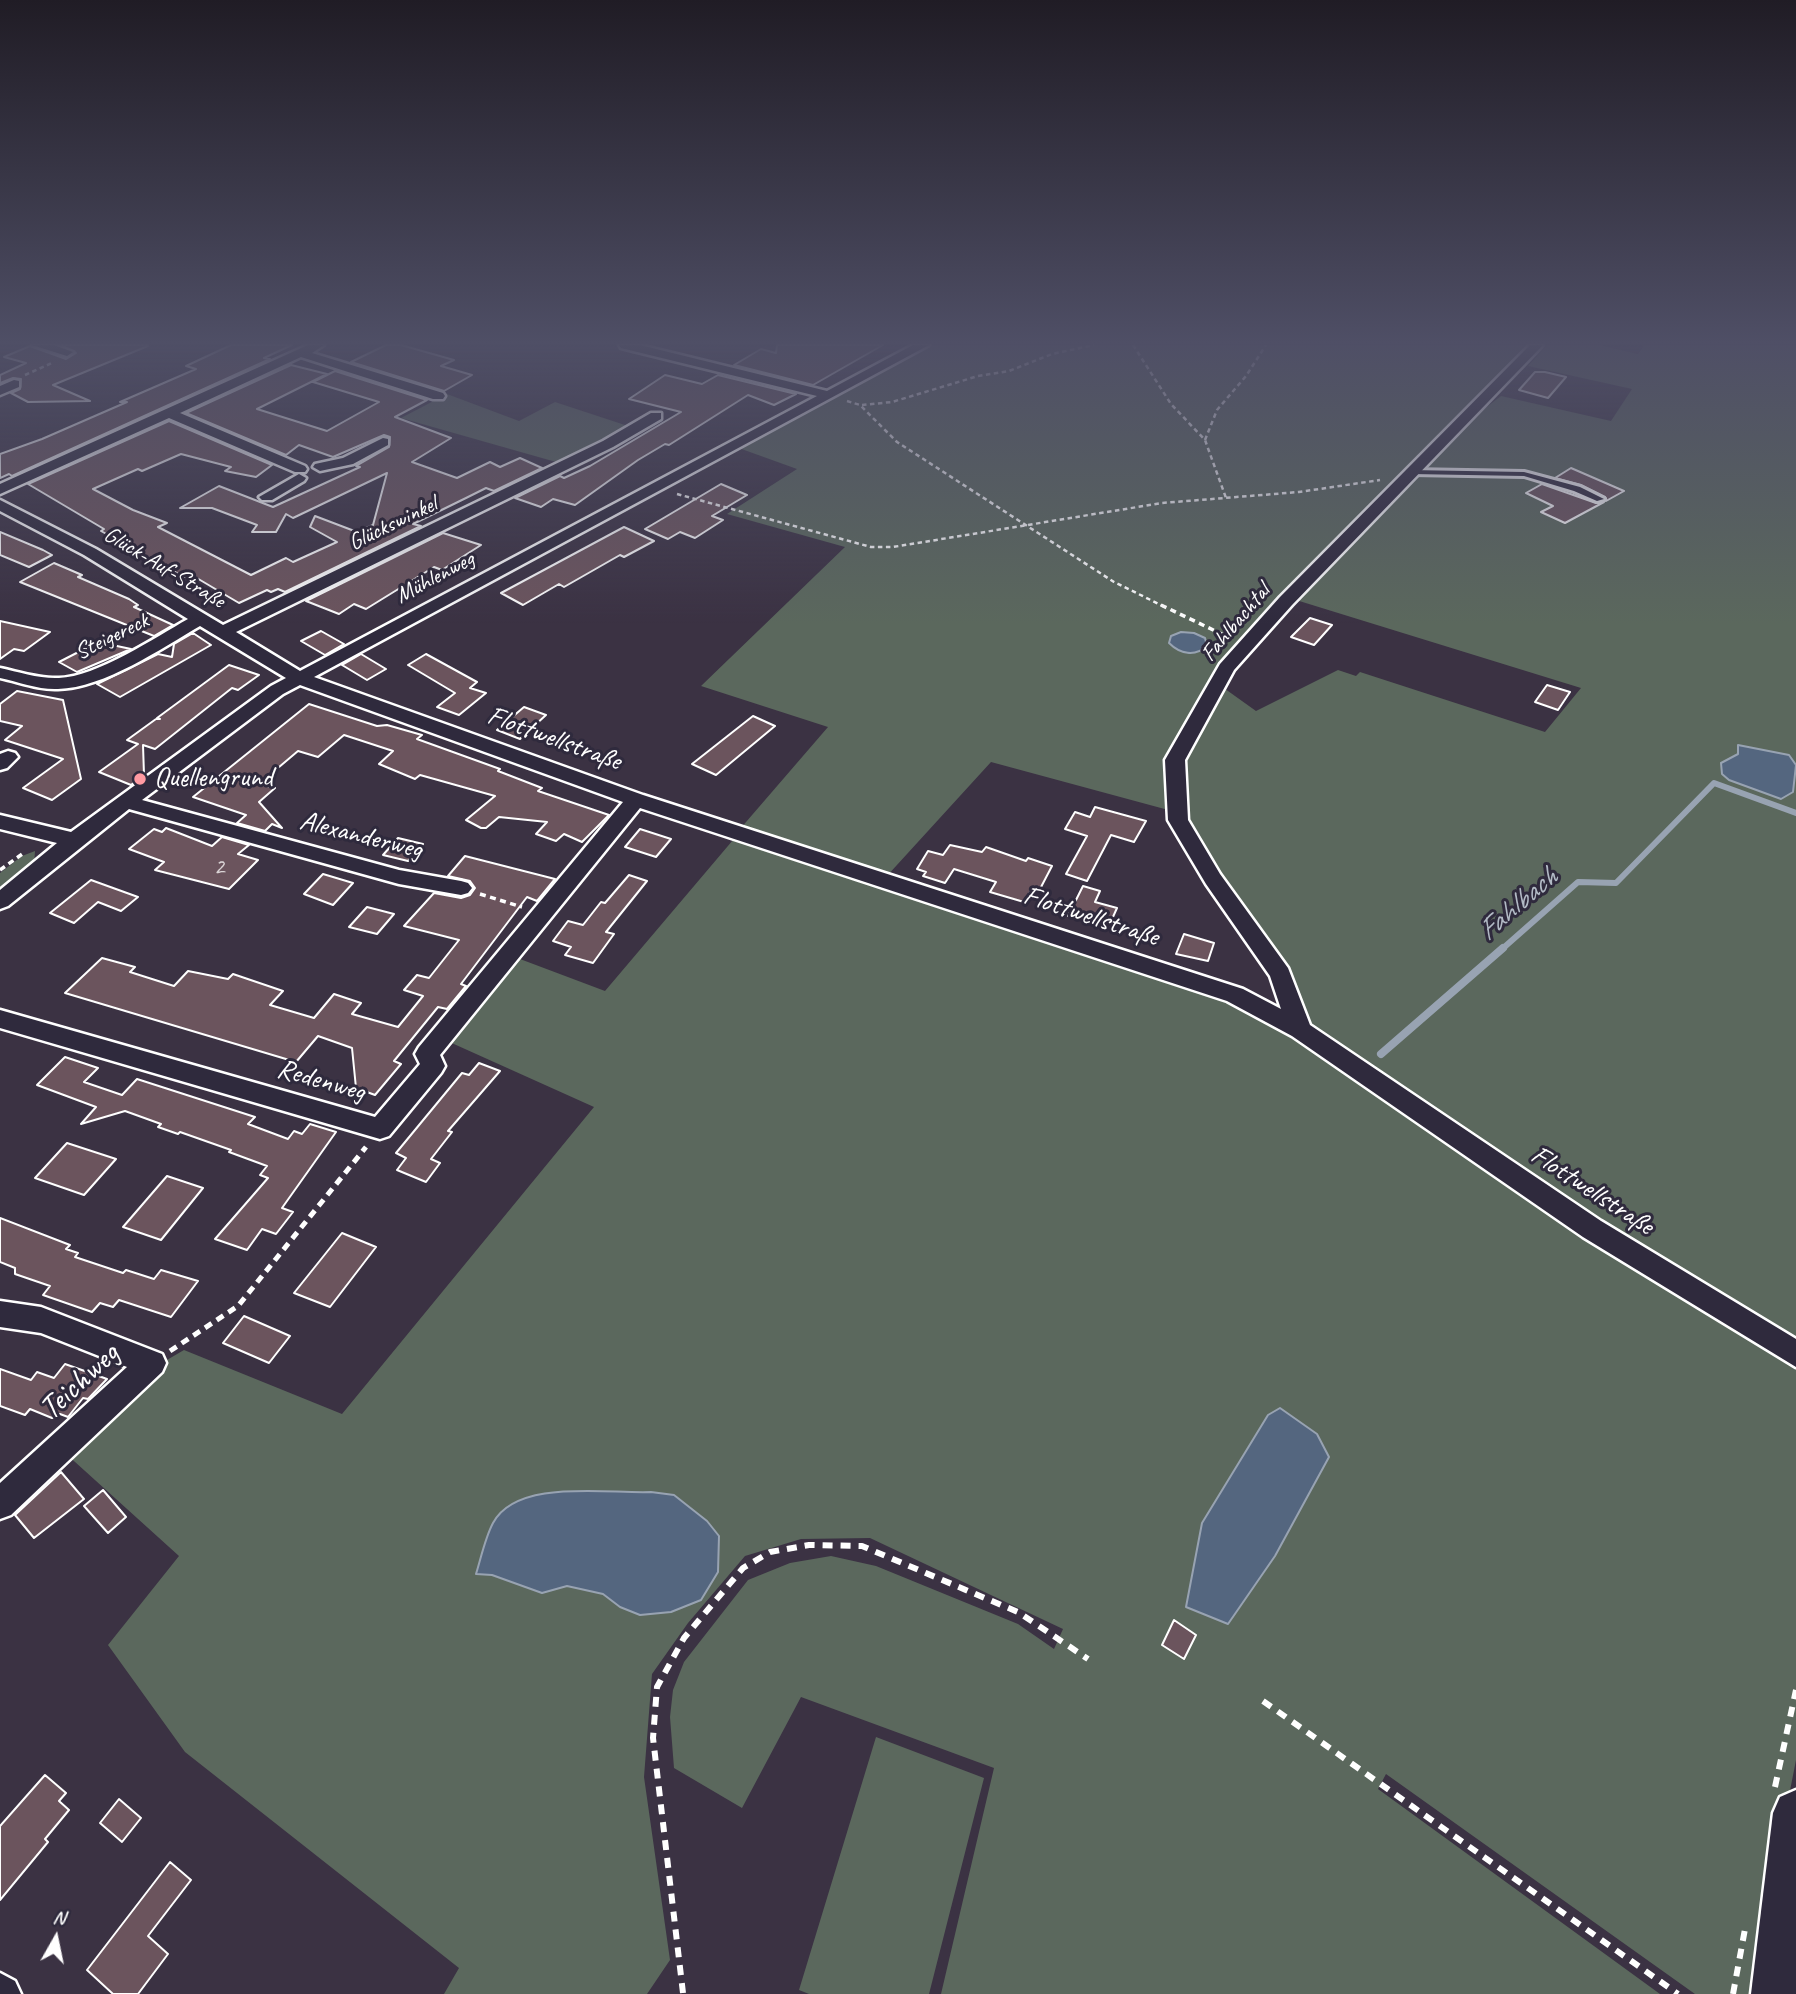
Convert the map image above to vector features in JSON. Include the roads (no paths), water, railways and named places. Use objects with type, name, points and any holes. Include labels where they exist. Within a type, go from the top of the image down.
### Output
[{"type":"street","points":[[0,489],[113,438]]},
{"type":"street","points":[[223,438],[299,473],[316,476],[323,471],[320,467],[348,461],[383,442]]},
{"type":"street","name":"Glückswinkel","points":[[223,632],[618,438]]},
{"type":"street","name":"Mühlenweg","points":[[0,901],[74,840],[249,708],[299,678],[748,438]]},
{"type":"street","name":"Fahlbachtal","points":[[1300,1030],[1280,974],[1213,879],[1178,820],[1175,760],[1226,668],[1286,601],[1445,438]]},
{"type":"street","points":[[267,497],[299,473]]},
{"type":"street","name":"Glück-Auf-Straße","points":[[0,505],[90,552],[299,678]]},
{"type":"street","name":"Steigereck","points":[[0,673],[60,684],[79,680],[125,660],[200,619]]},
{"type":"street","name":"Flottwellstraße","points":[[299,678],[636,800],[1235,995],[1300,1030],[1592,1229],[1796,1354]]},
{"type":"street","name":"Redenweg","points":[[0,1019],[380,1129],[433,1066],[427,1054],[636,800]]},
{"type":"street","name":"Alexanderweg","points":[[126,802],[399,877],[461,888]]},
{"type":"street","points":[[0,822],[74,840]]},
{"type":"street","name":"Teichweg","points":[[0,1314],[41,1320],[152,1363],[0,1504]]},
{"type":"street","points":[[1776,1994],[1796,1813]]},
{"type":"lane","points":[[1412,472],[1524,474],[1577,489],[1600,499]]},
{"type":"water","points":[[1181,632],[1194,633],[1205,638],[1207,646],[1193,653],[1178,650],[1169,643],[1171,636]]},
{"type":"water","points":[[1738,745],[1789,755],[1796,765],[1793,792],[1781,799],[1729,780],[1722,774],[1721,763],[1738,754]]},
{"type":"water","points":[[1280,1408],[1317,1434],[1329,1457],[1275,1556],[1228,1624],[1186,1607],[1202,1523],[1268,1415]]},
{"type":"water","points":[[564,1491],[651,1492],[674,1495],[707,1521],[719,1536],[718,1572],[701,1600],[671,1612],[640,1615],[620,1607],[603,1594],[567,1586],[542,1593],[492,1575],[476,1574],[493,1523],[505,1509],[522,1499]]},
{"type":"waterway","name":"Fahlbach","points":[[1501,950],[1578,882],[1616,883],[1714,783],[1796,813]]},
{"type":"waterway","name":"Fahlbach","points":[[1381,1054],[1503,948]]},
{"type":"place","name":"Quellengrund","points":[[140,779]]}]
